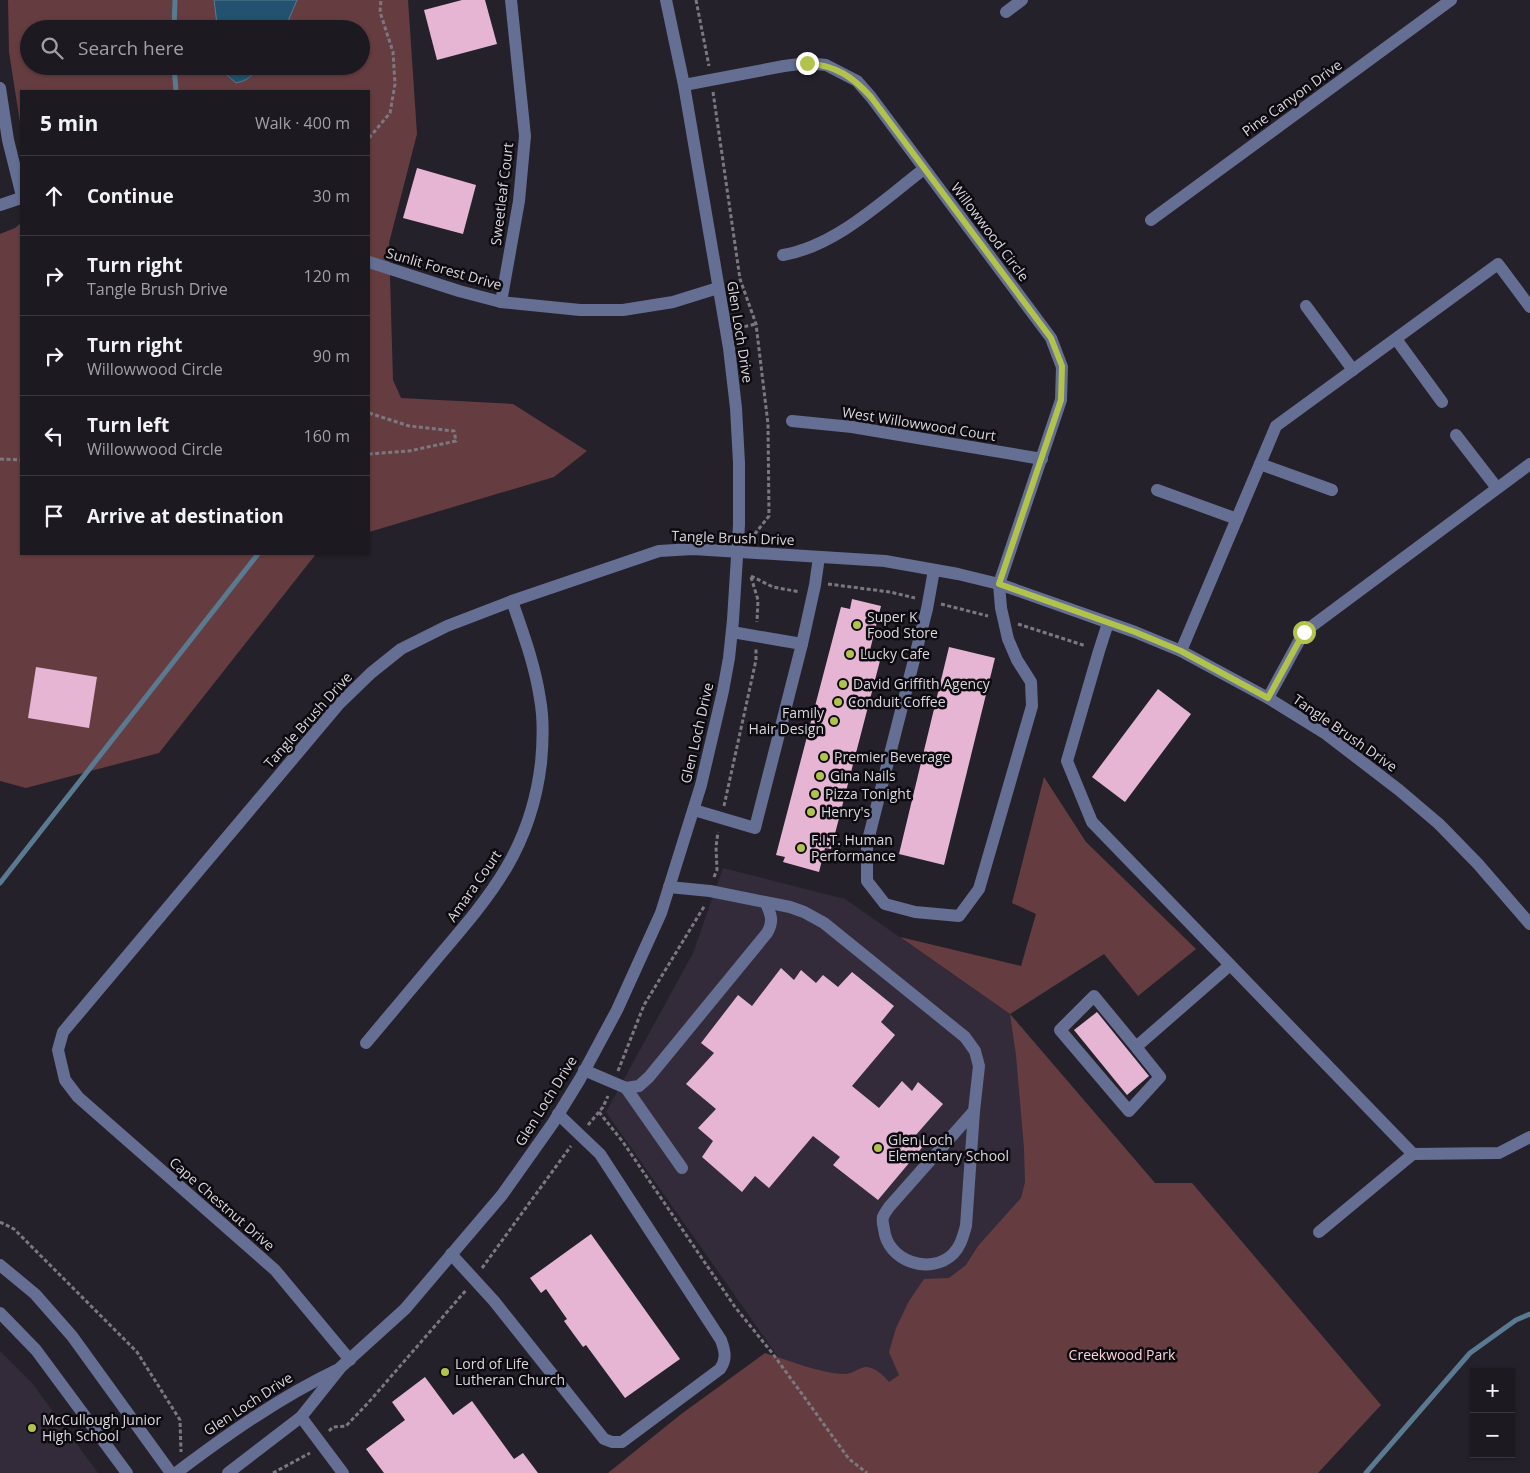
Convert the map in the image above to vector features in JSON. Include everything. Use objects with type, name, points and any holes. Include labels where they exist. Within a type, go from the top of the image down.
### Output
[{"type":"street","name":"Sweetleaf Court","points":[[500,302],[519,201],[525,136],[511,0]]},
{"type":"street","name":"Glen Loch Drive","points":[[228,1473],[301,1417],[346,1364],[405,1309],[502,1195],[558,1114],[617,1010],[661,913],[694,810],[723,691],[732,632],[738,552],[740,463],[729,348],[684,85],[666,0]]},
{"type":"street","points":[[1006,12],[1022,0]]},
{"type":"street","name":"Pine Canyon Drive","points":[[1151,220],[1451,0]]},
{"type":"street","name":"Willowwood Circle","points":[[684,85],[807,63],[826,65],[856,81],[871,97],[1051,338],[1062,366],[1061,400],[999,584]]},
{"type":"street","points":[[0,88],[8,140],[20,188]]},
{"type":"street","points":[[783,255],[800,252],[834,236],[924,169]]},
{"type":"street","points":[[0,206],[20,198]]},
{"type":"street","name":"Sunlit Forest Drive","points":[[370,262],[500,302],[580,310],[623,310],[673,302],[718,288]]},
{"type":"street","points":[[1181,651],[1276,426],[1498,264],[1530,307]]},
{"type":"street","points":[[1306,306],[1353,370]]},
{"type":"street","points":[[1396,338],[1442,402]]},
{"type":"street","name":"West Willowwood Court","points":[[792,421],[852,427],[1042,459]]},
{"type":"street","points":[[1456,435],[1497,488]]},
{"type":"street","points":[[1260,464],[1332,490]]},
{"type":"street","points":[[1268,698],[1304,632],[1530,464]]},
{"type":"street","points":[[1157,490],[1236,519]]},
{"type":"street","name":"Tangle Brush Drive","points":[[65,1080],[58,1050],[63,1032],[339,704],[371,673],[402,649],[447,626],[512,601],[659,551],[693,549],[819,556],[885,561],[934,570],[999,584],[1181,651],[1268,698],[1326,734],[1399,790],[1438,824],[1530,924]]},
{"type":"street","points":[[694,810],[755,828],[802,644],[815,585],[819,556]]},
{"type":"street","points":[[934,570],[927,609],[867,844],[867,881],[885,904],[915,912],[959,916],[979,889],[1032,706],[1031,682],[1017,660],[1008,639],[1001,608],[999,584]]},
{"type":"street","name":"Amara Court","points":[[366,1043],[489,895],[516,852],[530,819],[538,786],[543,741],[541,700],[532,662],[512,601]]},
{"type":"street","points":[[1108,623],[1066,761],[1092,822],[1413,1154]]},
{"type":"street","points":[[732,632],[802,644]]},
{"type":"street","points":[[670,887],[710,891],[790,907],[804,912],[824,923],[964,1037],[975,1051],[978,1066],[966,1226],[962,1241],[954,1253],[942,1262],[925,1264],[908,1261],[893,1251],[884,1235],[883,1218],[889,1207],[974,1111]]},
{"type":"street","points":[[626,1088],[639,1086],[649,1077],[759,945],[772,925],[772,918],[766,903]]},
{"type":"street","points":[[1136,1047],[1230,965]]},
{"type":"street","points":[[1094,996],[1136,1047],[1160,1077],[1129,1111],[1060,1030],[1094,996]]},
{"type":"street","points":[[584,1070],[626,1088],[682,1168]]},
{"type":"street","name":"Cape Chestnut Drive","points":[[65,1080],[78,1097],[275,1270],[346,1364]]},
{"type":"street","points":[[451,1254],[494,1300],[604,1439],[612,1442],[622,1442],[720,1370],[726,1353],[721,1340],[600,1154],[558,1114]]},
{"type":"street","points":[[1320,1232],[1413,1154],[1499,1153],[1530,1136]]},
{"type":"street","points":[[0,1265],[35,1294],[72,1336],[171,1473]]},
{"type":"street","points":[[0,1313],[36,1350],[127,1473]]},
{"type":"street","name":"Glen Loch Drive","points":[[176,1473],[249,1419],[282,1398],[346,1364]]},
{"type":"street","points":[[301,1417],[343,1473]]},
{"type":"path","points":[[370,137],[390,113],[396,84],[393,52],[380,12],[381,0]]},
{"type":"path","points":[[370,413],[410,426],[454,431],[456,441],[409,451],[370,454]]},
{"type":"path","points":[[0,459],[20,460]]},
{"type":"path","points":[[599,1112],[623,1142],[735,1307],[773,1354],[849,1459],[866,1473]]},
{"type":"path","points":[[0,1222],[14,1229],[137,1352],[180,1420],[181,1455]]},
{"type":"shaded area","name":"Glen Loch Elementary School","points":[[723,868],[845,899],[1010,1014],[1155,1183],[828,1428],[606,1112],[693,953]]},
{"type":"shaded area","name":"McCullough Junior High School","points":[[0,1351],[32,1383],[98,1473],[0,1473]]},
{"type":"green space","points":[[8,0],[408,0],[417,134],[389,243],[393,380],[401,398],[513,404],[587,451],[554,477],[370,532],[370,90],[20,90],[20,123],[9,52]]},
{"type":"green space","points":[[20,224],[20,555],[315,555],[159,753],[26,788],[0,781],[0,234]]},
{"type":"green space","points":[[1044,777],[1086,842],[1196,949],[1138,996],[1104,954],[1010,1014],[900,937],[1021,966],[1036,914],[1012,903]]},
{"type":"green space","name":"Creekwood Park","points":[[1010,1014],[1155,1183],[1192,1183],[1381,1405],[1318,1473],[608,1473],[680,1415],[765,1353],[816,1369],[836,1373],[848,1374],[867,1367],[877,1371],[889,1382],[899,1375],[889,1352],[896,1328],[909,1301],[924,1279],[949,1278],[966,1265],[978,1246],[1021,1198],[1025,1182],[1024,1148],[1016,1055]]},
{"type":"water","points":[[214,0],[297,0],[288,20],[216,20]]},
{"type":"water","points":[[227,75],[251,75],[249,78],[236,83]]},
{"type":"building","points":[[462,0],[485,0],[497,44],[437,60],[424,10]]},
{"type":"building","points":[[417,168],[476,185],[463,234],[403,218]]},
{"type":"building","points":[[852,599],[881,606],[870,650],[882,653],[831,849],[825,848],[819,872],[783,862],[785,857],[776,855],[841,607],[850,609]]},
{"type":"building","points":[[949,647],[995,658],[944,865],[899,854]]},
{"type":"building","points":[[36,667],[97,677],[89,728],[28,718]]},
{"type":"building","points":[[1158,689],[1191,714],[1125,802],[1092,777]]},
{"type":"building","points":[[781,968],[794,980],[801,970],[816,983],[823,975],[838,987],[852,972],[894,1006],[881,1022],[895,1035],[852,1086],[879,1108],[902,1081],[912,1091],[918,1082],[943,1104],[915,1136],[925,1144],[878,1200],[833,1165],[840,1157],[813,1136],[769,1188],[755,1176],[742,1192],[702,1157],[713,1141],[698,1128],[716,1109],[686,1084],[714,1053],[701,1043],[738,995],[752,1006]]},
{"type":"building","points":[[1097,1012],[1149,1076],[1127,1095],[1074,1030]]},
{"type":"building","points":[[591,1234],[680,1359],[625,1398],[586,1345],[583,1347],[564,1321],[567,1319],[546,1289],[541,1293],[530,1278]]},
{"type":"building","points":[[425,1377],[453,1415],[472,1401],[514,1459],[523,1453],[538,1473],[384,1473],[366,1449],[405,1420],[392,1402]]},
{"type":"waterway","points":[[174,20],[175,0]]},
{"type":"waterway","points":[[175,75],[176,90]]},
{"type":"waterway","points":[[0,883],[257,555]]},
{"type":"waterway","points":[[1366,1473],[1470,1353],[1516,1320],[1530,1314]]},
{"type":"place","name":"Super K Food Store","points":[[857,625]]},
{"type":"place","name":"Lucky Cafe","points":[[850,654]]},
{"type":"place","name":"David Griffith Agency","points":[[843,684]]},
{"type":"place","name":"Conduit Coffee","points":[[838,702]]},
{"type":"place","name":"Family Hair Design","points":[[834,721]]},
{"type":"place","name":"Premier Beverage","points":[[824,757]]},
{"type":"place","name":"Gina Nails","points":[[820,776]]},
{"type":"place","name":"Pizza Tonight","points":[[815,794]]},
{"type":"place","name":"Henry's","points":[[811,812]]},
{"type":"place","name":"F.I.T. Human Performance","points":[[801,848]]},
{"type":"place","name":"Glen Loch Elementary School","points":[[878,1148]]},
{"type":"place","name":"Lord of Life Lutheran Church","points":[[445,1372]]},
{"type":"place","name":"McCullough Junior High School","points":[[32,1428]]},
{"type":"route","points":[[807,63],[826,65],[856,81],[871,97],[1051,338],[1062,366],[1061,400],[999,584],[1135,632],[1181,651],[1268,698],[1304,632]]}]
